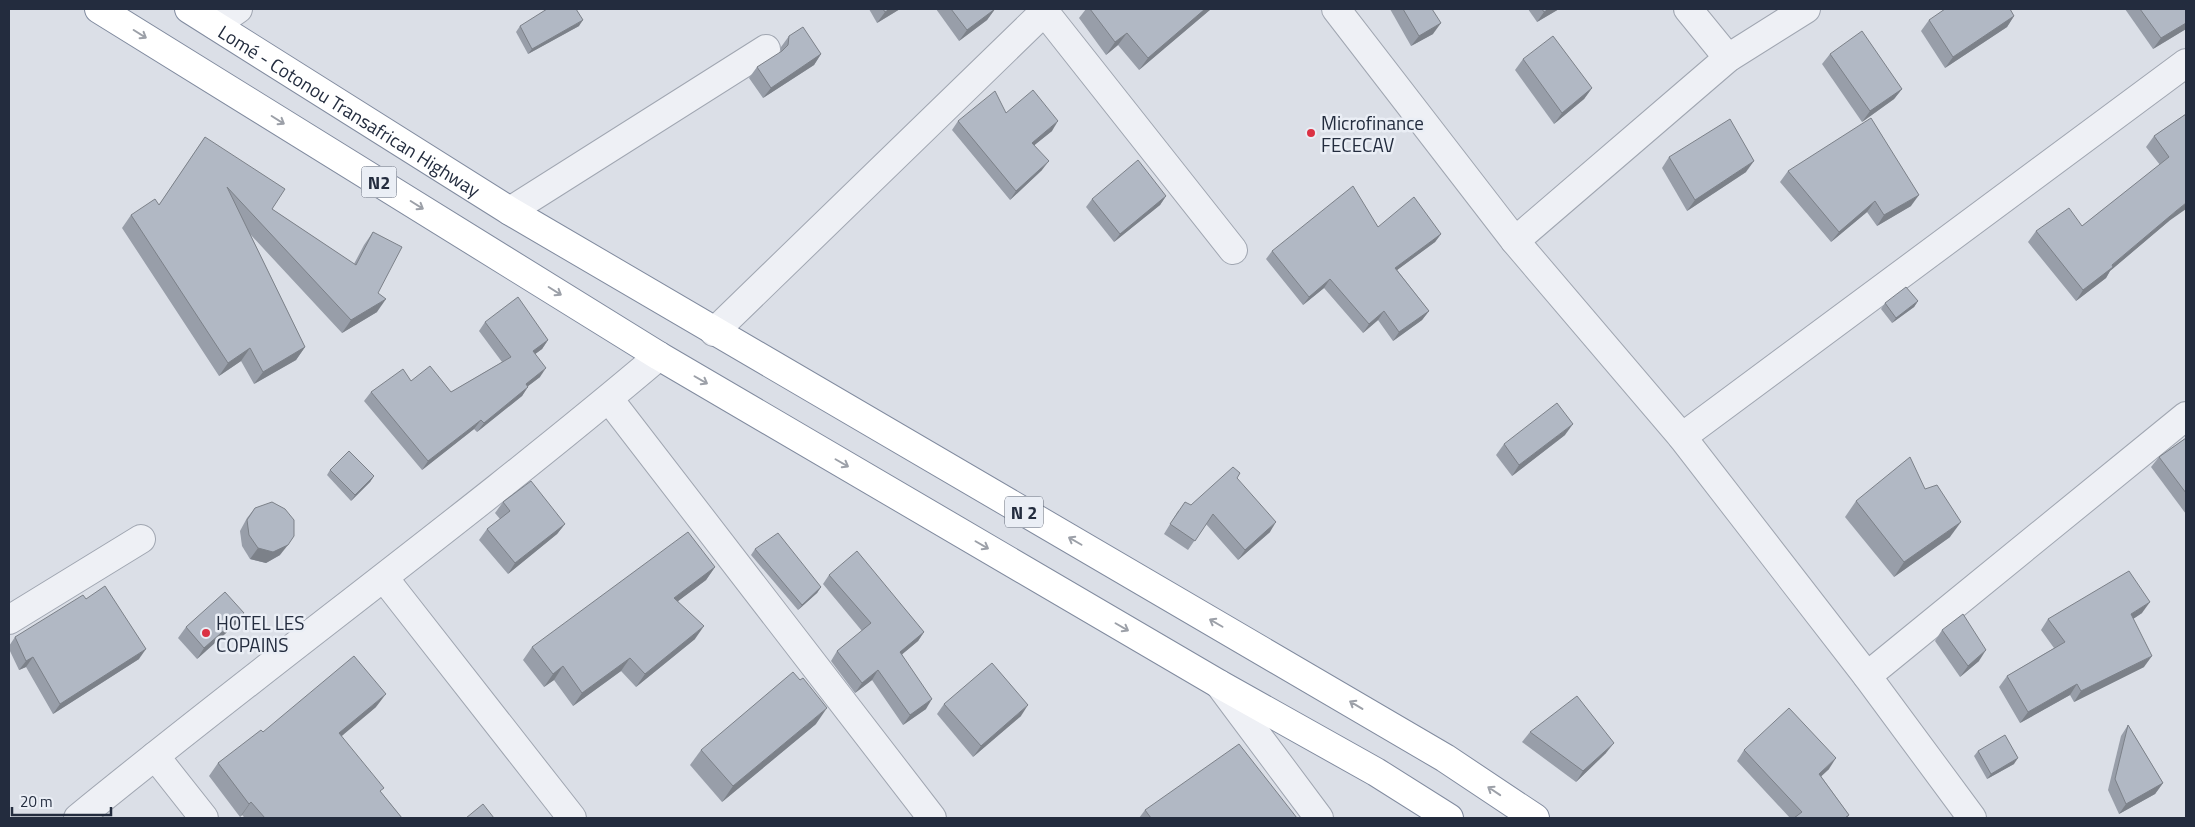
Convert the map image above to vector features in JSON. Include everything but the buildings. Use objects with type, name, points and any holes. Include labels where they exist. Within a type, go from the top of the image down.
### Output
[{"type":"highway","name":"N2","points":[[99,9],[659,356]]},
{"type":"highway","name":"Lomé - Cotonou Transafrican Highway","points":[[189,9],[510,211]]},
{"type":"highway","name":"N 2","points":[[510,211],[714,332],[1388,724],[1445,758],[1534,818]]},
{"type":"highway","name":"N 2","points":[[659,356],[1219,684],[1376,772],[1449,818]]},
{"type":"street","points":[[215,25],[238,9]]},
{"type":"street","points":[[1336,9],[1515,241],[1682,437],[1868,676],[1972,818]]},
{"type":"street","points":[[1688,9],[1728,58]]},
{"type":"street","points":[[1515,241],[1728,58],[1806,9]]},
{"type":"street","points":[[714,332],[1046,10],[1233,250]]},
{"type":"street","points":[[510,211],[766,49]]},
{"type":"street","points":[[1682,437],[2186,63]]},
{"type":"street","points":[[78,818],[384,578],[659,356]]},
{"type":"street","points":[[608,399],[932,818]]},
{"type":"street","points":[[1868,676],[2186,416]]},
{"type":"street","points":[[9,620],[141,539]]},
{"type":"street","points":[[384,578],[572,818]]},
{"type":"street","points":[[1219,684],[1319,818]]},
{"type":"street","points":[[155,756],[204,818]]},
{"type":"place","name":"Microfinance FECECAV","points":[[1311,133]]},
{"type":"place","name":"HOTEL LES COPAINS","points":[[206,633]]}]
